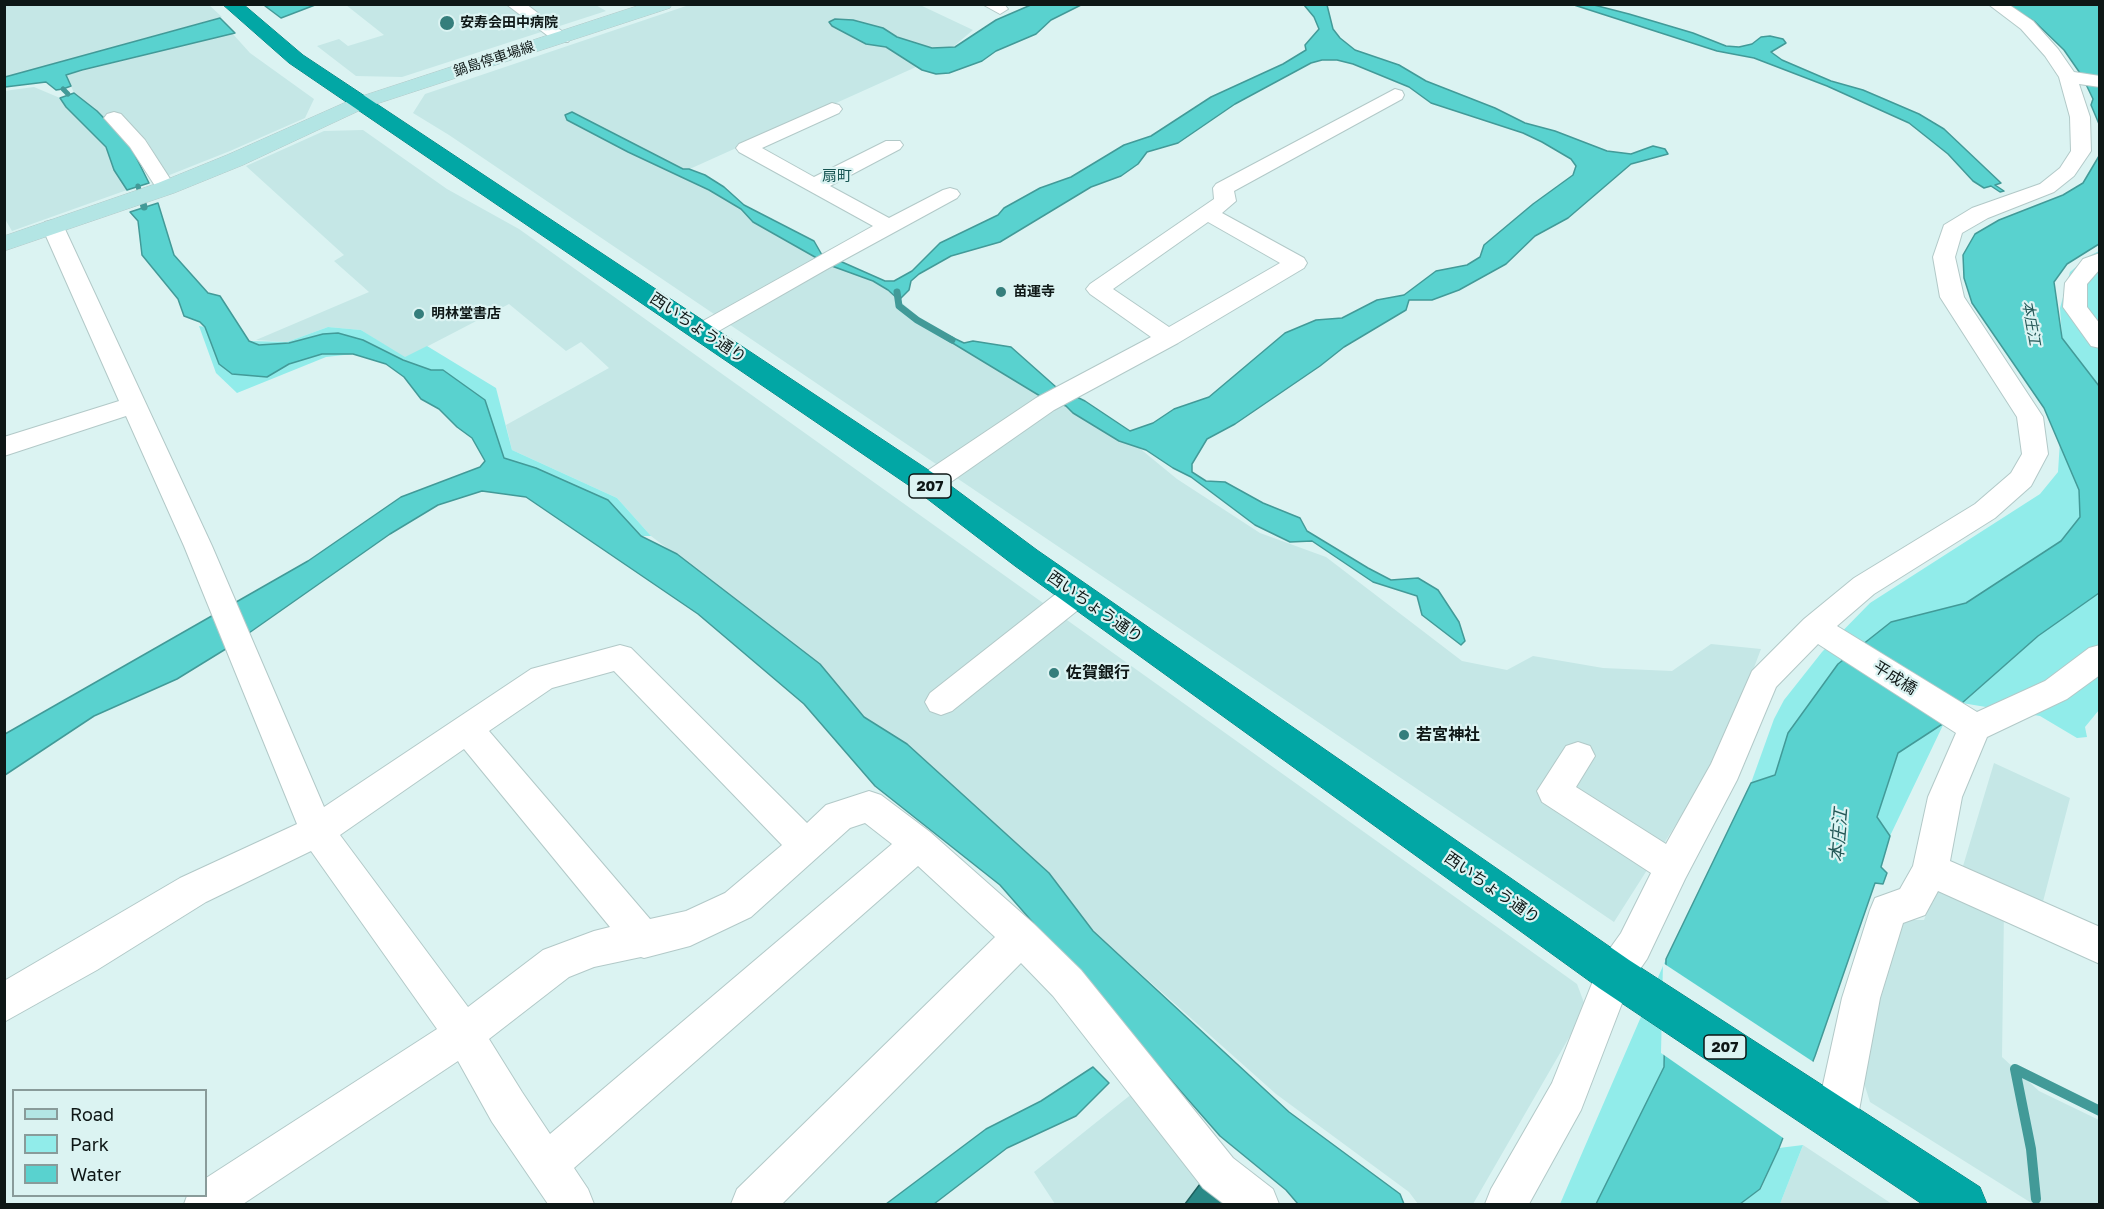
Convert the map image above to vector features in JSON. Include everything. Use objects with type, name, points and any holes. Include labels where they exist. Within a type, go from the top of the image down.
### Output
[{"type":"highway","name":"西いちょう通り","points":[[231,4],[296,59],[928,484],[1077,594],[1614,974],[1963,1204]]},
{"type":"main road","name":"鍋島停車場線","points":[[4,244],[166,188],[235,160],[360,103],[663,4]]},
{"type":"street","points":[[514,4],[562,38]]},
{"type":"street","points":[[1506,1204],[1567,1096],[1614,974],[1634,946],[1672,867],[1725,770],[1763,680],[1815,627],[1864,586],[1985,511],[2021,479],[2036,454],[2030,417],[1952,297],[1944,257],[1952,230],[1980,213],[2047,188],[2067,172],[2082,151],[2080,117],[2068,77],[2052,53],[2027,25],[1996,4]]},
{"type":"street","points":[[2068,77],[2100,82]]},
{"type":"street","points":[[1169,338],[1098,289],[1225,201],[1223,188],[1395,95]]},
{"type":"street","points":[[832,109],[746,148],[890,226]]},
{"type":"street","points":[[114,118],[138,144],[166,188]]},
{"type":"street","points":[[814,185],[893,145]]},
{"type":"street","points":[[702,331],[950,194]]},
{"type":"street","points":[[928,484],[1045,404],[1076,390],[1169,338],[1296,263],[1207,213]]},
{"type":"street","points":[[53,227],[220,599],[317,831],[464,1034],[507,1107],[573,1204]]},
{"type":"street","points":[[2100,260],[2091,264],[2076,283],[2075,307],[2100,341]]},
{"type":"street","points":[[4,447],[133,405]]},
{"type":"street","points":[[941,702],[1077,594]]},
{"type":"street","name":"平成橋","points":[[1815,627],[1975,728]]},
{"type":"street","points":[[4,1003],[193,890],[317,831],[543,678],[620,657],[807,846]]},
{"type":"street","points":[[1836,1120],[1861,998],[1888,910],[1912,903],[1930,870],[1945,797],[1975,728],[2056,690],[2100,657]]},
{"type":"street","points":[[467,729],[644,939]]},
{"type":"street","points":[[1578,756],[1554,791],[1672,867]]},
{"type":"street","points":[[205,1204],[464,1034],[556,963],[594,949],[690,928],[738,905],[807,846],[838,816],[869,806],[918,843],[1021,937],[1067,983],[1218,1173],[1258,1204]]},
{"type":"street","points":[[547,1164],[918,843]]},
{"type":"street","points":[[1930,870],[2100,946]]},
{"type":"street","points":[[752,1204],[1021,937]]},
{"type":"shaded area","points":[[594,4],[606,11],[402,77],[356,76],[317,46],[339,39],[348,46],[384,35],[346,5]]},
{"type":"shaded area","points":[[5,5],[209,5],[222,17],[5,77]]},
{"type":"shaded area","points":[[689,5],[920,5],[973,30],[954,46],[916,67],[683,172],[836,266],[874,279],[935,331],[1121,433],[1177,479],[1260,533],[1326,557],[1462,661],[1507,670],[1533,656],[1603,668],[1672,671],[1711,644],[1761,649],[1722,752],[1614,922],[449,135],[413,113],[425,94]]},
{"type":"shaded area","points":[[232,33],[250,53],[314,99],[305,118],[167,176],[147,141],[124,117],[107,121],[74,93],[66,75]]},
{"type":"shaded area","points":[[34,87],[60,98],[106,148],[114,170],[127,190],[12,231],[5,219],[4,91]]},
{"type":"shaded area","points":[[363,130],[447,189],[519,229],[1577,984],[1586,1008],[1473,1204],[1418,1204],[1409,1192],[1276,1094],[1093,931],[1049,873],[907,744],[864,717],[820,664],[651,536],[617,498],[512,450],[506,425],[609,368],[581,342],[566,351],[509,304],[405,358],[361,330],[328,327],[287,342],[256,340],[369,292],[334,261],[344,255],[246,166],[324,131]]},
{"type":"shaded area","points":[[1994,763],[2070,798],[2040,913],[1960,876]]},
{"type":"shaded area","points":[[1938,883],[2004,910],[2002,1057],[2039,1091],[2099,1120],[2099,1204],[2033,1204],[1870,1102],[1856,1058],[1894,920],[1924,920]]},
{"type":"shaded area","points":[[1138,1089],[1217,1190],[1235,1204],[1055,1204],[1034,1172]]},
{"type":"shaded area","points":[[1803,1145],[1892,1204],[1780,1204]]},
{"type":"green space","points":[[2099,251],[2099,386],[2062,338],[2060,308],[2070,272],[2089,256]]},
{"type":"green space","points":[[199,326],[205,327],[219,364],[267,377],[289,364],[322,354],[353,354],[326,357],[237,393],[216,373]]},
{"type":"green space","points":[[328,327],[361,330],[405,357],[427,346],[496,388],[512,450],[617,498],[651,536],[641,536],[608,500],[536,468],[503,458],[485,400],[443,370],[431,370],[403,360],[363,340],[323,334],[289,343],[259,345],[249,341],[287,342]]},
{"type":"green space","points":[[2060,441],[2079,490],[2080,517],[2061,541],[1966,603],[1891,622],[1838,665],[1789,733],[1775,775],[1751,783],[1774,719],[1784,700],[1822,652],[1870,603],[2040,494],[2058,472]]},
{"type":"green space","points":[[2099,593],[2099,710],[2085,727],[2087,737],[2077,738],[2040,716],[1962,703],[2038,636]]},
{"type":"green space","points":[[1944,723],[1890,836],[1877,817],[1898,753]]},
{"type":"green space","points":[[1666,959],[1664,1067],[1596,1204],[1560,1204]]},
{"type":"green space","points":[[1803,1145],[1780,1204],[1740,1204],[1761,1189],[1779,1148]]},
{"type":"water","points":[[1033,4],[1081,5],[1051,20],[1036,34],[996,51],[982,61],[949,73],[936,74],[922,70],[886,47],[866,44],[832,26],[829,22],[835,19],[853,20],[883,28],[897,37],[932,48],[955,47],[996,20]]},
{"type":"water","points":[[315,5],[281,18],[265,6]]},
{"type":"water","points":[[1304,5],[1327,5],[1333,29],[1355,50],[1399,65],[1426,81],[1495,108],[1525,123],[1555,131],[1607,151],[1631,154],[1653,146],[1665,149],[1668,154],[1631,164],[1568,218],[1535,236],[1506,264],[1459,290],[1432,300],[1409,300],[1406,310],[1344,347],[1235,424],[1207,439],[1192,464],[1192,472],[1206,481],[1225,482],[1263,503],[1300,518],[1307,531],[1391,580],[1418,578],[1438,590],[1459,622],[1465,641],[1461,645],[1422,615],[1417,596],[1373,582],[1312,541],[1290,542],[1255,525],[1191,477],[1146,450],[1119,441],[1073,413],[1066,406],[1040,396],[941,336],[943,333],[964,343],[973,341],[1011,347],[1056,387],[1085,401],[1130,431],[1153,423],[1174,409],[1209,397],[1285,333],[1316,320],[1342,318],[1377,300],[1404,295],[1436,271],[1467,265],[1480,257],[1484,245],[1533,204],[1573,175],[1576,166],[1571,159],[1523,133],[1431,103],[1409,87],[1353,64],[1337,60],[1322,60],[1311,63],[1235,104],[1178,143],[1147,152],[1138,164],[1121,176],[1091,187],[1000,242],[951,256],[919,274],[911,281],[909,290],[899,300],[873,281],[829,265],[753,222],[741,209],[709,190],[628,152],[567,120],[565,115],[572,112],[683,169],[705,175],[724,187],[744,205],[814,241],[822,255],[832,261],[842,262],[885,281],[894,281],[912,271],[940,243],[998,215],[1004,208],[1040,188],[1071,177],[1124,145],[1151,136],[1211,97],[1283,64],[1306,50],[1305,45],[1319,29],[1314,17]]},
{"type":"water","points":[[1574,5],[1594,5],[1629,14],[1693,33],[1726,46],[1739,47],[1752,44],[1761,37],[1770,36],[1783,39],[1786,43],[1771,52],[1782,60],[1919,114],[1944,129],[2001,183],[1995,185],[2004,191],[2000,192],[1991,186],[1984,188],[1973,181],[1948,154],[1909,123],[1827,86],[1754,58],[1717,51]]},
{"type":"water","points":[[2008,5],[2099,5],[2099,124],[2091,105],[2093,99],[2082,76],[2064,50],[2035,22]]},
{"type":"water","points":[[220,18],[235,33],[66,75],[71,86],[63,89],[56,90],[46,82],[5,87],[5,77]]},
{"type":"water","points":[[74,93],[97,111],[130,145],[149,183],[127,190],[114,170],[106,147],[60,98]]},
{"type":"water","name":"本庄江","points":[[2099,156],[2099,244],[2067,264],[2054,282],[2062,338],[2099,386],[2099,593],[2038,636],[1962,703],[1944,723],[1898,753],[1877,817],[1890,836],[1881,867],[1887,873],[1883,884],[1875,883],[1815,1056],[1779,1148],[1760,1189],[1740,1204],[1596,1204],[1664,1067],[1666,959],[1751,783],[1775,775],[1788,733],[1838,664],[1891,622],[1966,603],[2061,541],[2080,517],[2079,490],[2044,408],[1972,303],[1964,278],[1963,255],[1975,234],[1999,220],[2063,195],[2083,183]]},
{"type":"water","points":[[158,203],[174,255],[208,293],[220,296],[249,341],[259,345],[289,343],[323,334],[338,333],[363,340],[403,360],[431,370],[443,370],[485,400],[504,458],[536,468],[608,500],[641,536],[677,554],[820,664],[864,717],[907,744],[1049,873],[1093,931],[1289,1112],[1400,1194],[1404,1204],[1298,1204],[1286,1190],[1220,1136],[1000,885],[875,786],[804,704],[698,614],[526,497],[482,491],[438,505],[390,534],[229,647],[177,679],[94,716],[5,775],[5,734],[308,561],[401,497],[480,467],[485,461],[472,438],[439,409],[421,399],[404,377],[386,364],[353,354],[322,354],[289,364],[267,377],[232,374],[219,364],[205,327],[200,322],[184,316],[178,299],[142,255],[138,221],[130,212]]},
{"type":"water","points":[[1093,1067],[1109,1083],[1076,1116],[1007,1148],[934,1204],[886,1204],[986,1129],[1041,1101]]},
{"type":"pier","points":[[1663,963],[1815,1063],[1786,1140],[1661,1053]]},
{"type":"building","points":[[1203,1180],[1231,1204],[1185,1204]]},
{"type":"waterway","points":[[63,89],[68,94]]},
{"type":"waterway","points":[[138,186],[143,205]]},
{"type":"waterway","points":[[143,203],[144,207]]},
{"type":"waterway","points":[[897,292],[899,306],[917,320],[952,340]]},
{"type":"waterway","points":[[2036,1199],[2031,1149],[2015,1069],[2100,1111]]},
{"type":"place","name":"安寿会田中病院","points":[[447,23]]},
{"type":"place","name":"苗運寺","points":[[1001,292]]},
{"type":"place","name":"明林堂書店","points":[[419,314]]},
{"type":"place","name":"佐賀銀行","points":[[1054,673]]},
{"type":"place","name":"若宮神社","points":[[1404,735]]},
{"type":"district","name":"扇町","points":[[837,176]]}]
